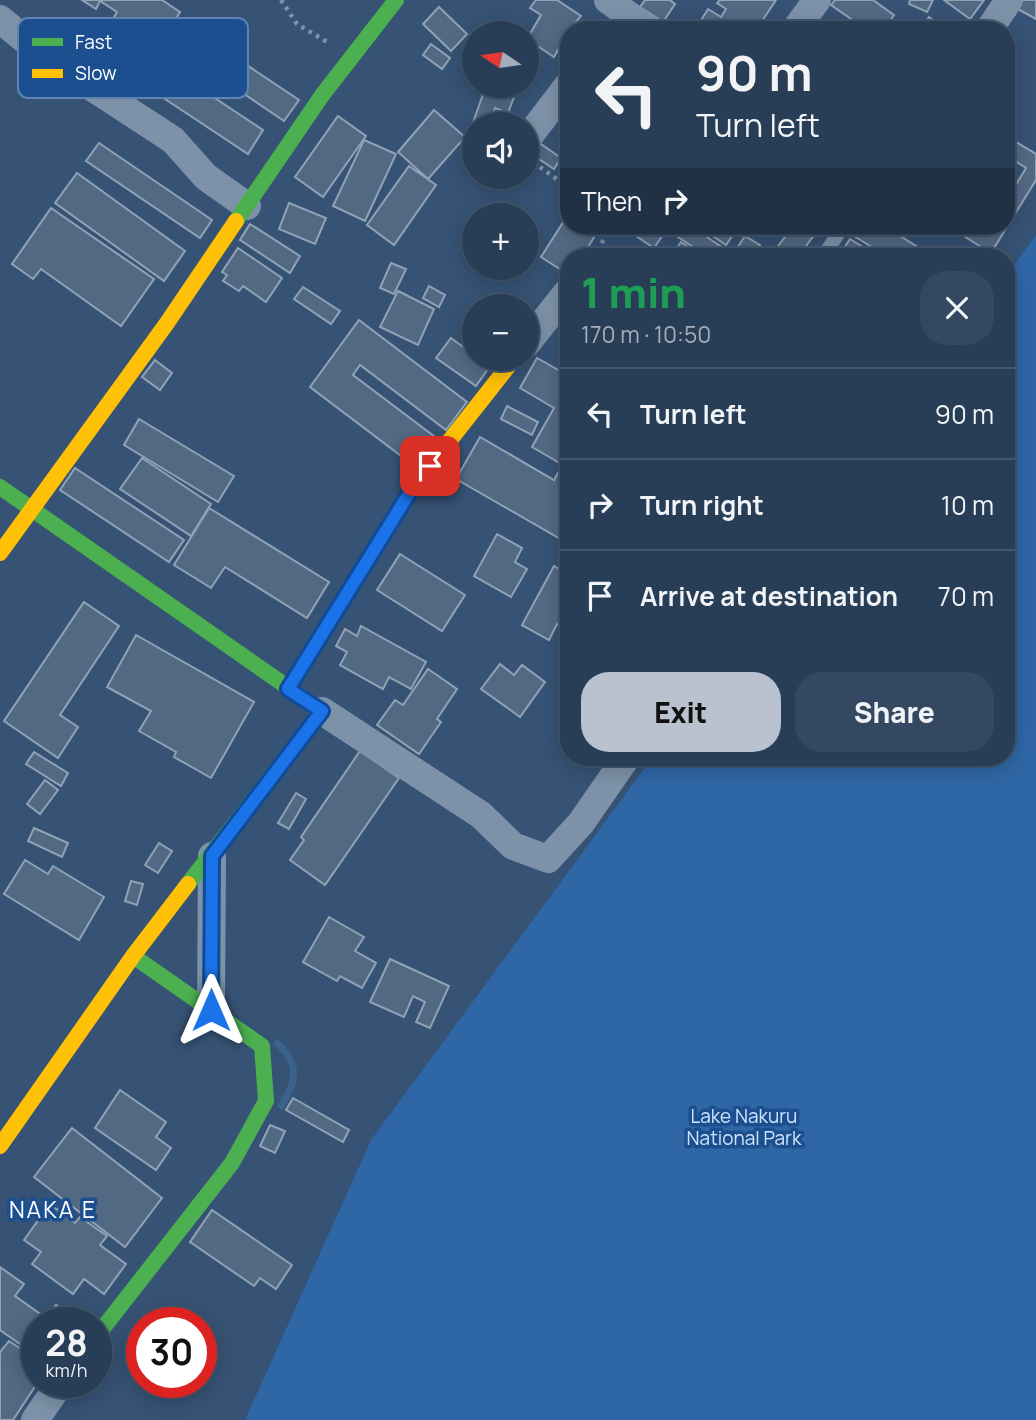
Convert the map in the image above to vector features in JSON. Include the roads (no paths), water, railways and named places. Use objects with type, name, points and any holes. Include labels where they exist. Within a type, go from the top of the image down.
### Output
[{"type":"street","points":[[11,0],[0,17],[18,33]]},
{"type":"street","points":[[0,553],[167,323],[351,57],[396,0]]},
{"type":"street","points":[[802,21],[817,0]]},
{"type":"street","points":[[995,21],[1009,0]]},
{"type":"street","points":[[619,10],[636,21]]},
{"type":"street","points":[[539,123],[560,96]]},
{"type":"street","points":[[109,98],[173,140],[206,177],[247,206]]},
{"type":"street","points":[[539,328],[560,301]]},
{"type":"street","points":[[288,689],[413,487],[505,371]]},
{"type":"street","points":[[0,487],[288,689],[481,816],[513,846],[548,859],[581,823],[620,766]]},
{"type":"street","points":[[5,1128],[133,956],[322,711]]},
{"type":"street","points":[[211,1010],[212,856]]},
{"type":"street","points":[[112,1317],[232,1163],[266,1101],[262,1046],[133,956]]},
{"type":"street","points":[[35,1420],[50,1398]]},
{"type":"waterway","points":[[277,1043],[289,1058],[294,1073],[291,1088],[281,1106]]},
{"type":"district","name":"NAKA E","points":[[53,1210]]},
{"type":"park label","name":"Lake Nakuru National Park","points":[[744,1127]]}]
